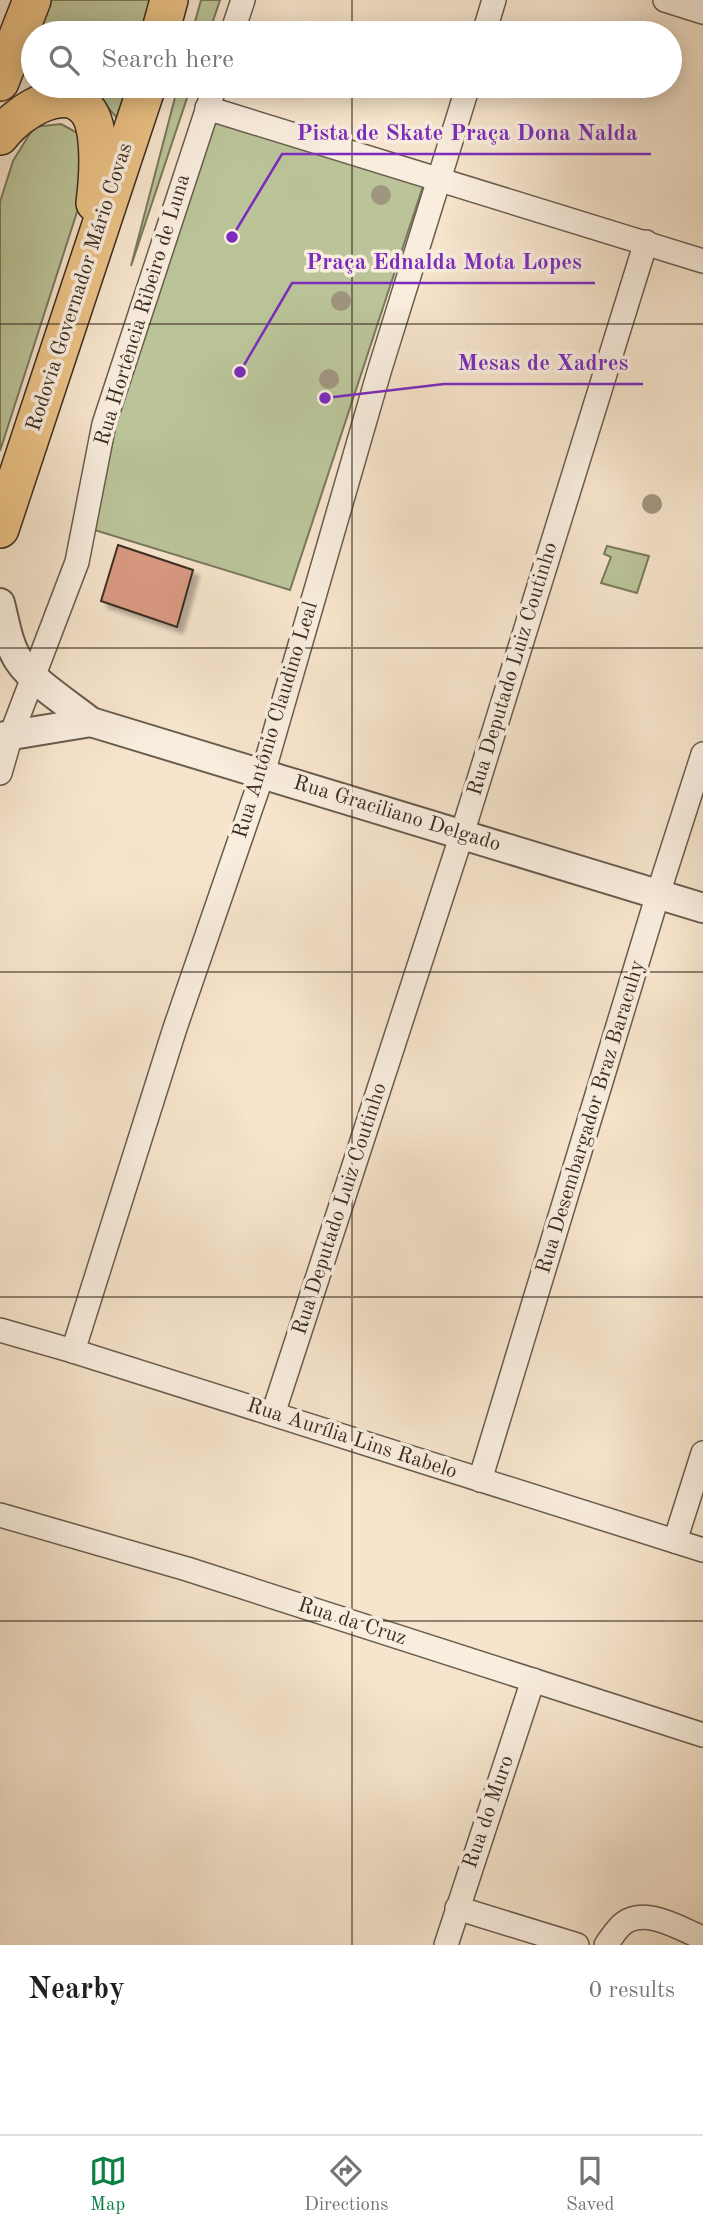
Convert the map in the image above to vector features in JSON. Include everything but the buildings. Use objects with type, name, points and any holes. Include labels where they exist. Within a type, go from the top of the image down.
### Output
[{"type":"highway","points":[[24,21],[32,0]]},
{"type":"highway","points":[[163,21],[169,0]]},
{"type":"highway","points":[[0,82],[21,28]]},
{"type":"highway","name":"Rodovia Governador Mário Covas","points":[[0,529],[143,98]]},
{"type":"highway","points":[[0,136],[25,111],[43,102],[70,100],[85,108],[92,118],[98,168],[89,263]]},
{"type":"street","points":[[236,21],[243,0]]},
{"type":"street","points":[[488,21],[494,0]]},
{"type":"street","points":[[665,0],[703,12]]},
{"type":"street","name":"Rua Hortência Ribeiro de Luna","points":[[0,773],[6,736],[34,677],[77,562],[104,424],[211,98]]},
{"type":"street","points":[[214,98],[440,180],[703,261]]},
{"type":"street","name":"Rua Antônio Claudino Leal","points":[[73,1351],[175,1028],[263,773],[376,386],[464,98]]},
{"type":"street","name":"Rua Deputado Luiz Coutinho","points":[[273,1414],[462,834],[646,242]]},
{"type":"street","name":"Rua Graciliano Delgado","points":[[0,603],[19,662],[91,722],[703,908]]},
{"type":"street","name":"Rua Graciliano Delgado","points":[[6,736],[91,722]]},
{"type":"street","name":"Rua Desembargador Braz Baracuhy","points":[[480,1480],[703,754]]},
{"type":"street","name":"Rua Aurília Lins Rabelo","points":[[0,1330],[703,1550]]},
{"type":"street","points":[[675,1541],[703,1453]]},
{"type":"street","name":"Rua da Cruz","points":[[0,1515],[187,1569],[703,1735]]},
{"type":"street","name":"Rua do Muro","points":[[446,1945],[533,1680]]},
{"type":"street","points":[[457,1908],[577,1945]]},
{"type":"street","points":[[606,1945],[622,1924],[637,1917],[653,1918],[703,1938]]},
{"type":"green space","points":[[49,0],[154,0],[148,21],[42,21]]},
{"type":"green space","points":[[201,0],[220,0],[213,21],[195,21]]},
{"type":"green space","points":[[100,98],[123,98],[117,118]]},
{"type":"green space","points":[[175,98],[187,98],[131,266]]},
{"type":"green space","points":[[198,117],[425,180],[290,590],[88,528],[104,433]]},
{"type":"green space","points":[[61,124],[83,136],[86,184],[0,451],[0,202],[13,161],[34,127]]},
{"type":"green space","points":[[607,546],[649,556],[637,593],[601,583],[611,557],[604,554]]},
{"type":"place","name":"Pista de Skate Praça Dona Nalda","points":[[232,237]]},
{"type":"place","name":"Praça Ednalda Mota Lopes","points":[[240,372]]},
{"type":"place","name":"Mesas de Xadres","points":[[325,398]]}]
